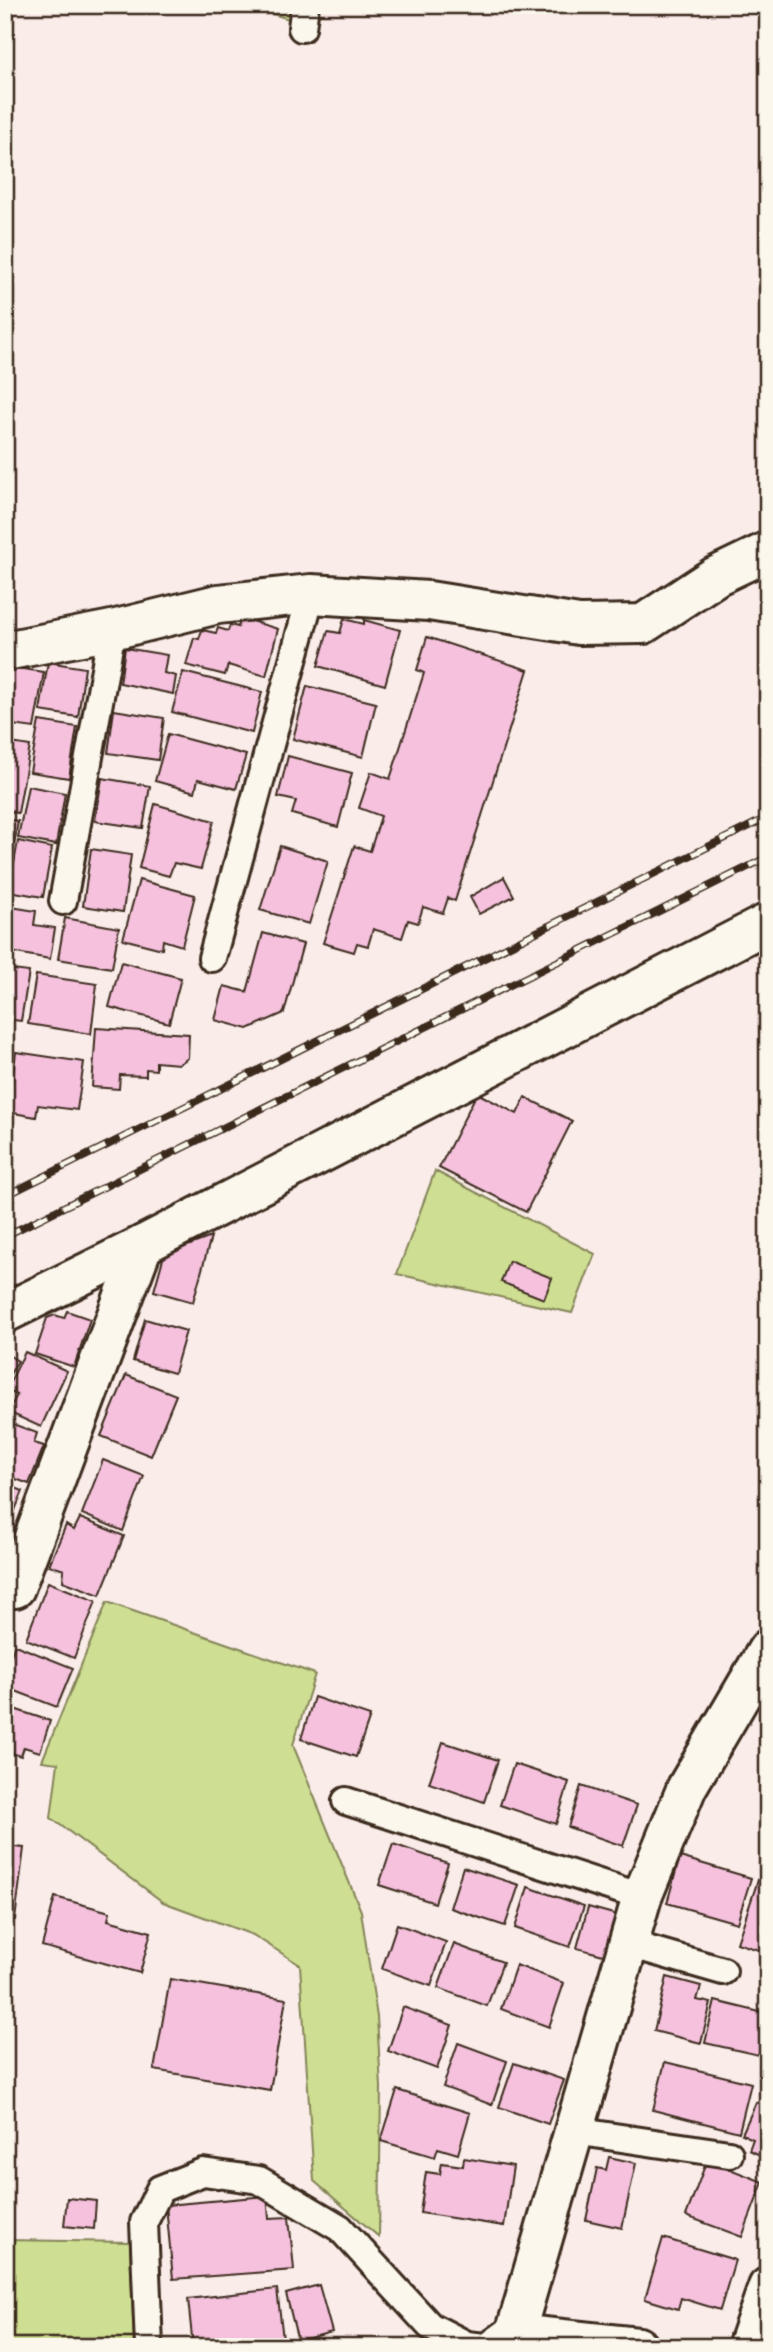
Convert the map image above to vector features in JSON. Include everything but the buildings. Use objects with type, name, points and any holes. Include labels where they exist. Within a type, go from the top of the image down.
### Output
[{"type":"street","points":[[5,651],[112,631],[218,604],[310,594],[429,601],[579,625],[643,624],[716,576],[768,551]]},
{"type":"street","points":[[5,1312],[143,1245],[768,923]]},
{"type":"street","points":[[15,1588],[143,1245]]},
{"type":"street","points":[[638,2347],[499,2343],[574,2131],[642,1897],[687,1787],[768,1649]]},
{"type":"street","points":[[747,2347],[768,2287]]},
{"type":"lane","points":[[212,958],[310,594]]},
{"type":"lane","points":[[63,901],[112,631]]},
{"type":"lane","points":[[346,1801],[642,1897]]},
{"type":"lane","points":[[629,1944],[723,1971]]},
{"type":"lane","points":[[574,2131],[729,2154]]},
{"type":"lane","points":[[149,2347],[145,2222],[160,2189],[203,2172],[260,2180],[340,2228],[430,2326],[467,2345],[499,2343]]},
{"type":"green space","points":[[244,5],[297,5],[295,21]]},
{"type":"green space","points":[[435,1171],[595,1254],[572,1313],[397,1274]]},
{"type":"green space","points":[[107,1602],[315,1674],[293,1745],[361,1911],[377,2017],[381,2087],[379,2237],[314,2181],[300,1965],[253,1935],[163,1902],[51,1818],[58,1763],[42,1761]]},
{"type":"green space","points":[[5,2240],[130,2242],[134,2347],[5,2347]]},
{"type":"railway","points":[[5,1196],[768,817]]},
{"type":"railway","points":[[5,1236],[768,857]]}]
